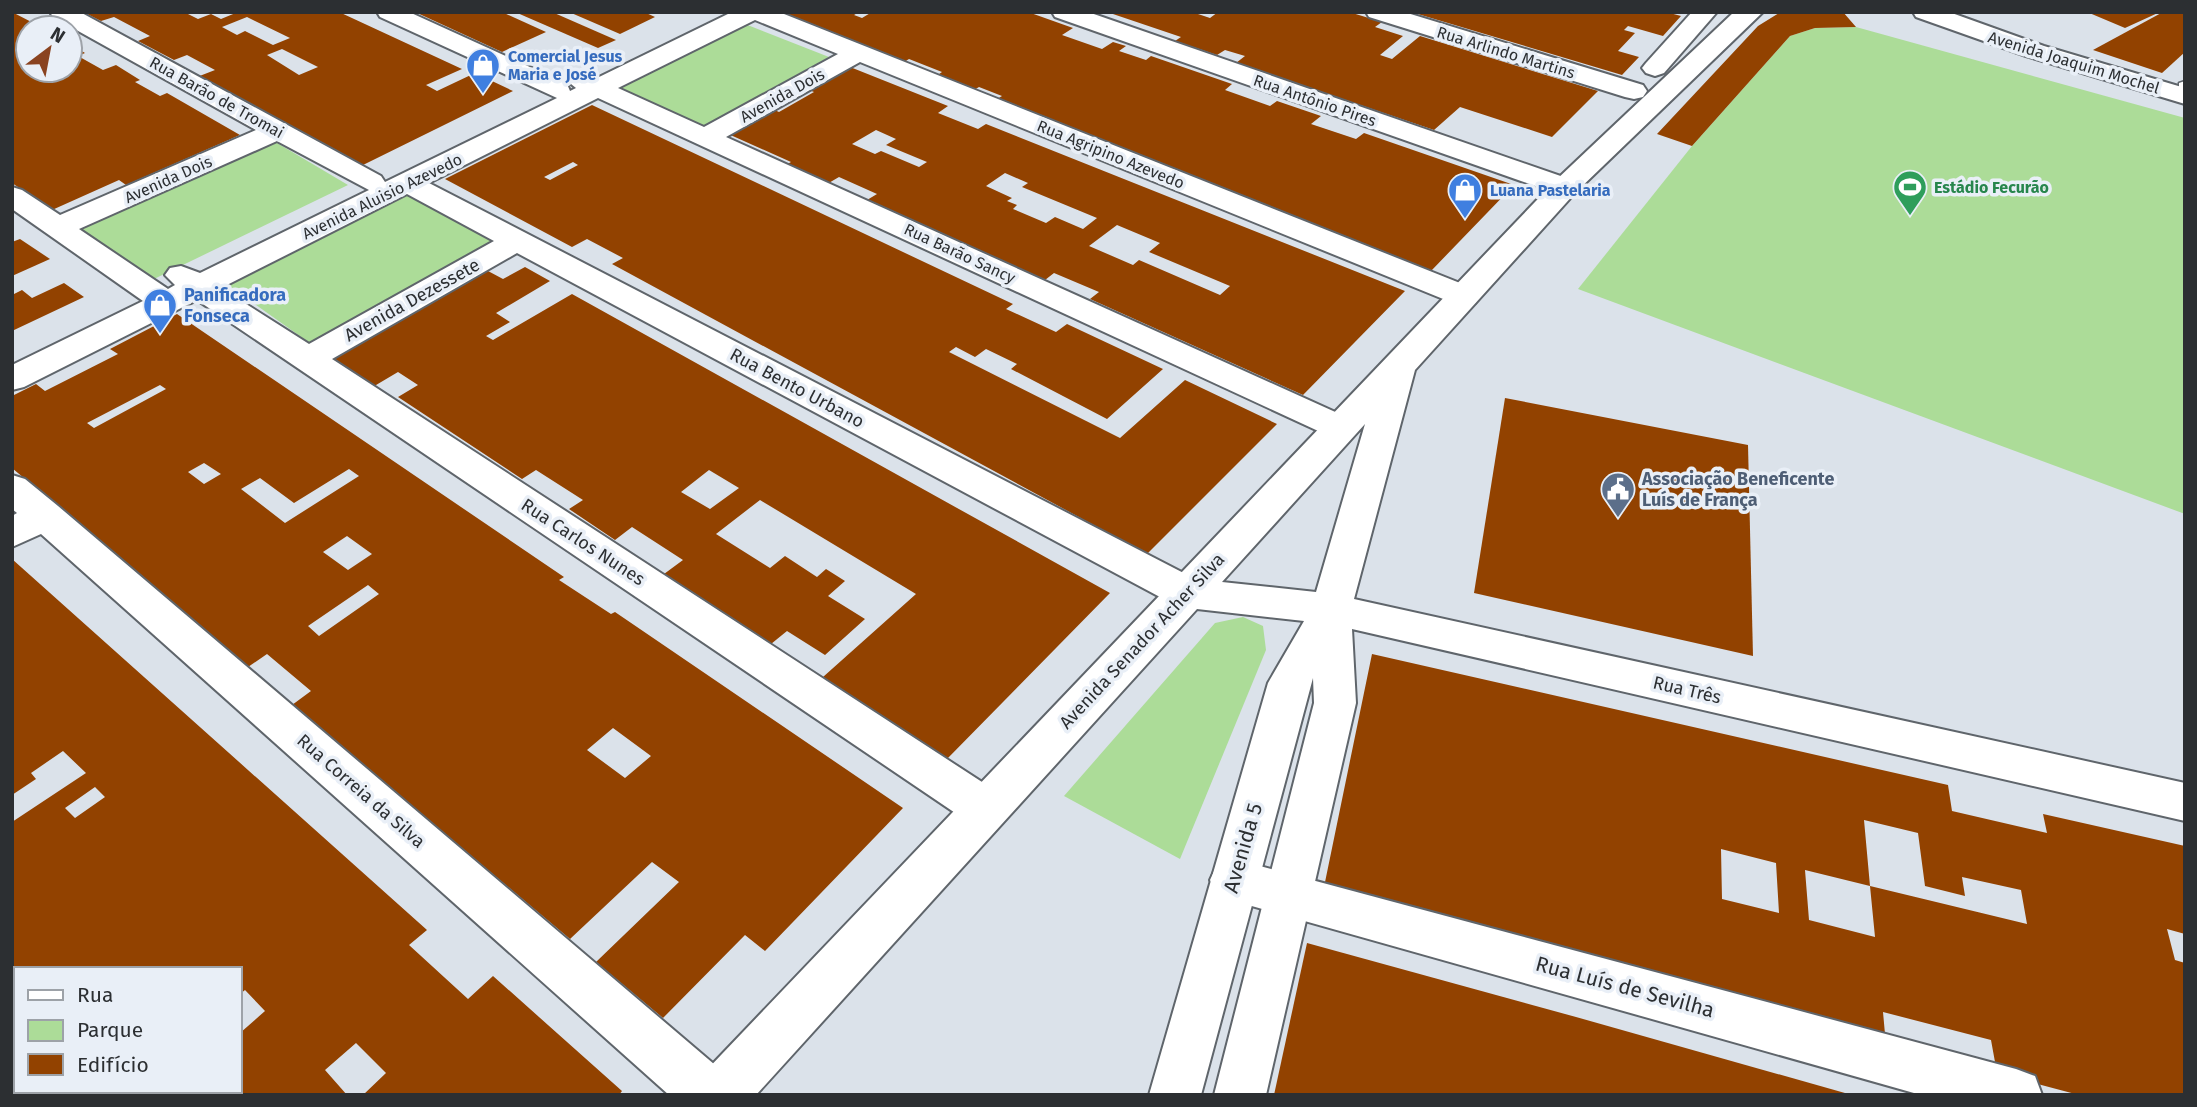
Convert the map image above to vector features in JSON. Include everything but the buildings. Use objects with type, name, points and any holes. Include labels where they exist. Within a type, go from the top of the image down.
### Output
[{"type":"street","name":"Rua Barão de Tromai","points":[[62,12],[371,182]]},
{"type":"street","name":"Rua Barão Sancy","points":[[389,12],[706,137],[1341,428]]},
{"type":"street","name":"Rua Agripino Azevedo","points":[[757,12],[1464,296]]},
{"type":"street","name":"Rua Antônio Pires","points":[[1064,12],[1565,187]]},
{"type":"street","name":"Rua Arlindo Martins","points":[[1378,12],[1634,91]]},
{"type":"street","name":"Avenida Senador Acher Silva","points":[[720,1095],[1565,187],[1740,19],[1751,12]]},
{"type":"street","name":"Avenida Joaquim Mochel","points":[[1925,12],[2035,51],[2185,96]]},
{"type":"street","name":"Avenida Joaquim Mochel","points":[[1954,12],[2054,47],[2184,86]]},
{"type":"street","name":"Avenida Senador Acher Silva","points":[[1565,187],[1634,91],[1702,13]]},
{"type":"street","name":"Avenida Aluisio Azevedo","points":[[12,379],[371,182],[578,86],[722,15]]},
{"type":"street","name":"Avenida Dois","points":[[706,137],[858,53]]},
{"type":"street","name":"Avenida Aluisio Azevedo","points":[[12,359],[407,183],[578,86]]},
{"type":"street","name":"Avenida Dois","points":[[58,227],[277,131]]},
{"type":"street","name":"Rua Bento Urbano","points":[[407,183],[1187,593]]},
{"type":"street","name":"Rua Carlos Nunes","points":[[12,196],[58,227],[307,359],[986,809]]},
{"type":"street","name":"Avenida Dezessete","points":[[307,359],[517,241]]},
{"type":"street","name":"Avenida 5","points":[[1175,1095],[1289,683],[1331,609],[1400,365]]},
{"type":"street","name":"Rua Correia da Silva","points":[[23,512],[709,1095]]},
{"type":"street","name":"Rua Três","points":[[1187,593],[1331,609],[2185,802]]},
{"type":"street","name":"Avenida 5","points":[[1240,1095],[1335,703],[1331,609]]},
{"type":"street","name":"Rua Luís de Sevilha","points":[[1234,880],[2016,1095]]},
{"type":"green space","points":[[745,24],[829,57],[701,128],[615,90]]},
{"type":"green space","name":"Estádio Fecurão","points":[[1856,27],[2185,118],[2185,514],[1578,289],[1692,146],[1790,36],[1815,28]]},
{"type":"green space","points":[[272,140],[348,185],[154,279],[76,226]]},
{"type":"green space","points":[[414,192],[504,239],[311,344],[228,285]]},
{"type":"green space","points":[[1243,617],[1263,626],[1266,650],[1180,859],[1064,796],[1215,623]]},
{"type":"place","name":"Comercial Jesus Maria e José","points":[[483,95]]},
{"type":"place","name":"Estádio Fecurão","points":[[1910,217]]},
{"type":"place","name":"Luana Pastelaria","points":[[1465,220]]},
{"type":"place","name":"Panificadora Fonseca","points":[[160,335]]},
{"type":"place","name":"Associação Beneficente Luís de França","points":[[1618,519]]}]
